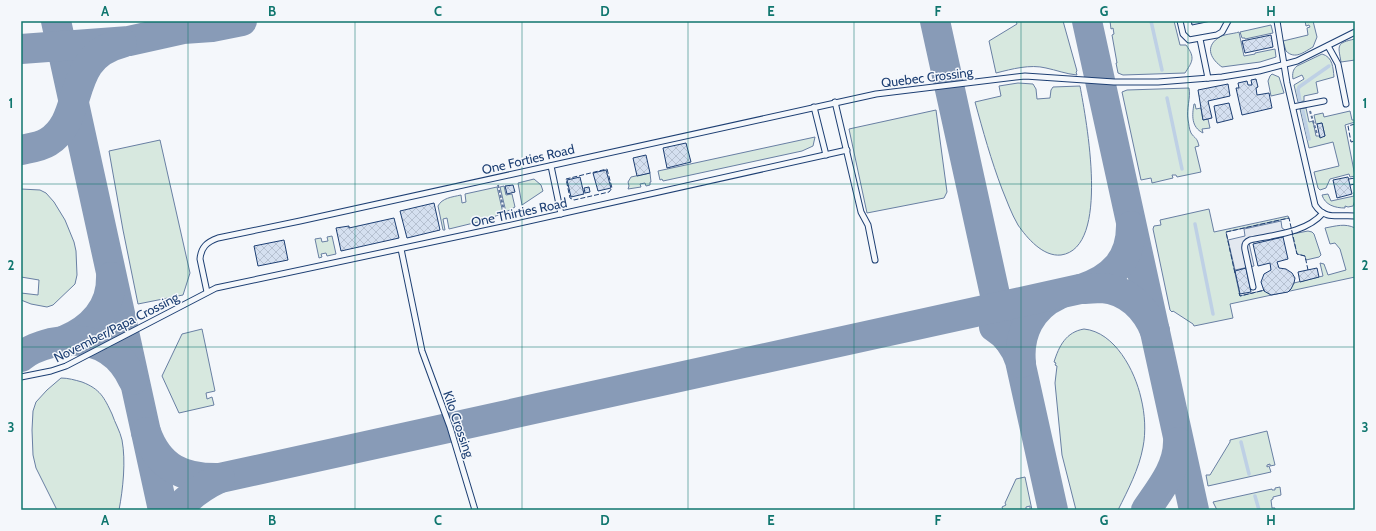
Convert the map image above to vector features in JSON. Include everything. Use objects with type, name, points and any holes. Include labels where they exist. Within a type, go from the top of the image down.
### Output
[{"type":"lane","points":[[1180,21],[1183,34],[1189,40],[1217,35],[1222,32],[1228,21]]},
{"type":"lane","points":[[1277,21],[1284,65],[1313,197],[1317,207],[1322,213],[1330,216],[1355,216]]},
{"type":"lane","name":"Quebec Crossing","points":[[860,97],[884,92],[1032,76],[1087,81],[1126,82],[1238,75],[1297,61],[1355,32]]},
{"type":"lane","points":[[1200,39],[1208,78]]},
{"type":"lane","points":[[1328,46],[1334,54],[1338,64],[1346,104]]},
{"type":"lane","name":"One Forties Road","points":[[207,292],[200,254],[203,246],[218,238],[860,97]]},
{"type":"lane","points":[[1293,107],[1324,101]]},
{"type":"lane","points":[[836,102],[861,212],[868,225],[875,260]]},
{"type":"lane","points":[[814,107],[826,155]]},
{"type":"lane","name":"One Thirties Road","points":[[197,298],[216,288],[508,226],[847,150]]},
{"type":"lane","points":[[551,166],[561,214]]},
{"type":"lane","points":[[1254,287],[1245,250],[1246,242],[1295,230],[1314,221],[1322,213]]},
{"type":"lane","name":"Kilo Crossing","points":[[401,249],[425,359],[450,428],[475,510]]},
{"type":"lane","name":"November/Papa Crossing","points":[[21,377],[60,368],[197,298]]},
{"type":"path","points":[[1308,104],[1317,134]]},
{"type":"path","points":[[496,178],[508,226]]},
{"type":"shaded area","points":[[1016,21],[1063,21],[1077,75],[1040,67],[1021,68],[996,73],[989,41],[1017,24]]},
{"type":"shaded area","points":[[1110,21],[1174,21],[1180,45],[1186,45],[1191,53],[1192,60],[1190,66],[1185,73],[1123,75],[1118,73],[1112,35],[1114,34],[1113,28],[1111,29]]},
{"type":"shaded area","points":[[1305,21],[1313,21],[1317,37],[1313,47],[1300,54],[1289,54],[1286,51],[1283,41],[1308,35],[1307,28],[1310,27],[1309,25],[1306,26]]},
{"type":"shaded area","points":[[1271,25],[1273,33],[1245,39],[1242,38],[1240,32]]},
{"type":"shaded area","points":[[1239,32],[1244,56],[1275,49],[1276,57],[1260,62],[1222,67],[1215,61],[1211,54],[1211,46],[1220,37]]},
{"type":"shaded area","points":[[1355,39],[1355,60],[1341,62],[1339,48],[1341,44]]},
{"type":"shaded area","points":[[1322,54],[1326,55],[1330,60],[1333,67],[1334,77],[1316,82],[1318,93],[1304,96],[1304,101],[1298,102],[1294,85],[1304,79],[1302,75],[1293,79],[1294,70],[1297,66]]},
{"type":"shaded area","points":[[1272,74],[1279,77],[1284,93],[1271,96],[1268,81]]},
{"type":"shaded area","points":[[1018,83],[1033,84],[1036,89],[1037,99],[1050,98],[1053,87],[1080,86],[1090,152],[1092,180],[1091,207],[1086,230],[1076,247],[1061,255],[1048,253],[1036,246],[1018,225],[1009,207],[998,178],[987,146],[975,102],[1001,96],[999,86]]},
{"type":"shaded area","points":[[1189,88],[1188,120],[1190,131],[1197,140],[1199,146],[1195,147],[1201,172],[1177,177],[1176,175],[1172,175],[1173,178],[1152,183],[1151,178],[1141,180],[1122,92],[1127,90]]},
{"type":"shaded area","points":[[1194,104],[1196,109],[1201,108],[1203,120],[1208,119],[1210,128],[1202,129],[1203,133],[1194,124]]},
{"type":"shaded area","points":[[1306,108],[1309,122],[1313,121],[1316,136],[1320,137],[1325,136],[1322,123],[1316,124],[1314,115],[1323,113],[1324,117],[1350,111],[1352,120],[1355,120],[1355,122],[1345,125],[1355,176],[1350,177],[1349,174],[1330,179],[1326,188],[1320,190],[1318,188],[1314,172],[1339,166],[1333,142],[1309,148],[1300,109]]},
{"type":"shaded area","points":[[936,110],[947,192],[944,198],[867,213],[849,129]]},
{"type":"shaded area","points":[[815,137],[813,146],[802,151],[663,181],[662,179],[660,180],[658,171]]},
{"type":"shaded area","points":[[160,140],[190,273],[183,295],[138,304],[109,151]]},
{"type":"shaded area","points":[[650,173],[650,185],[646,186],[645,183],[640,184],[641,187],[628,189],[628,182],[631,177]]},
{"type":"shaded area","points":[[534,179],[541,185],[543,191],[522,205],[518,183]]},
{"type":"shaded area","points":[[504,186],[506,195],[512,194],[515,207],[506,212],[500,187]]},
{"type":"shaded area","points":[[497,187],[503,213],[486,220],[449,229],[447,218],[443,219],[445,230],[443,230],[438,206],[442,201],[461,195],[462,203],[466,202],[465,194]]},
{"type":"shaded area","points":[[21,189],[40,190],[46,193],[54,202],[65,220],[76,251],[77,275],[75,284],[53,305],[47,307],[31,304],[21,300],[21,293],[38,295],[39,280],[21,277]]},
{"type":"shaded area","points":[[1354,192],[1355,200],[1353,206],[1345,206],[1345,208],[1328,204],[1322,195],[1328,194],[1331,201],[1354,196]]},
{"type":"shaded area","points":[[1209,209],[1214,232],[1288,216],[1289,218],[1226,232],[1240,296],[1323,276],[1320,263],[1324,264],[1328,275],[1346,270],[1340,249],[1335,243],[1330,244],[1325,228],[1337,226],[1344,225],[1355,228],[1355,277],[1230,304],[1233,318],[1194,326],[1170,310],[1153,229],[1154,226],[1161,225],[1160,220]]},
{"type":"shaded area","points":[[1281,221],[1282,228],[1285,230],[1283,235],[1249,243],[1254,266],[1235,270],[1228,240],[1245,236],[1244,229]]},
{"type":"shaded area","points":[[1308,231],[1314,234],[1321,255],[1319,257],[1306,260],[1305,256],[1297,254],[1292,234]]},
{"type":"shaded area","points":[[332,236],[336,254],[327,256],[326,253],[321,254],[322,257],[319,258],[315,239],[321,238],[322,242],[328,241],[327,237]]},
{"type":"shaded area","points":[[202,329],[215,391],[206,393],[207,399],[212,397],[214,405],[179,413],[162,376],[182,334]]},
{"type":"shaded area","points":[[1084,329],[1105,337],[1122,354],[1134,376],[1142,404],[1145,429],[1141,455],[1133,479],[1118,510],[1076,510],[1062,455],[1055,383],[1057,366],[1054,362],[1064,341],[1072,333]]},
{"type":"shaded area","points":[[61,378],[82,382],[93,388],[104,398],[112,414],[121,437],[124,457],[124,475],[119,510],[57,510],[36,468],[33,455],[33,411],[36,402]]},
{"type":"shaded area","points":[[1267,431],[1275,465],[1267,465],[1267,467],[1269,466],[1271,472],[1208,486],[1206,475],[1210,475],[1230,440]]},
{"type":"shaded area","points":[[1025,477],[1032,510],[1030,510],[1030,506],[1026,507],[1026,510],[1003,510],[1002,507],[1006,505],[1005,503],[1016,479]]},
{"type":"shaded area","points":[[1280,487],[1281,495],[1273,497],[1271,500],[1272,508],[1275,508],[1275,510],[1217,510],[1213,502],[1272,489],[1275,490],[1275,488]]},
{"type":"building","points":[[1191,21],[1211,21],[1192,25]]},
{"type":"building","points":[[1271,35],[1273,47],[1245,53],[1242,41]]},
{"type":"building","points":[[1256,79],[1258,87],[1256,88],[1257,95],[1269,93],[1272,108],[1242,115],[1236,88],[1239,88],[1238,83],[1247,81],[1248,85],[1252,85],[1251,80]]},
{"type":"building","points":[[1228,84],[1230,96],[1208,101],[1212,118],[1203,120],[1198,90]]},
{"type":"building","points":[[1229,103],[1233,119],[1217,123],[1214,106]]},
{"type":"building","points":[[1322,123],[1325,136],[1320,138],[1317,124]]},
{"type":"building","points":[[686,143],[691,162],[667,168],[663,148]]},
{"type":"building","points":[[646,155],[650,173],[637,176],[633,158]]},
{"type":"building","points":[[606,170],[611,188],[598,191],[593,173]]},
{"type":"building","points":[[580,177],[584,194],[571,197],[567,180]]},
{"type":"building","points":[[1348,177],[1352,194],[1337,198],[1333,180]]},
{"type":"building","points":[[513,185],[515,192],[507,194],[505,186]]},
{"type":"building","points":[[589,187],[590,192],[585,193],[584,188]]},
{"type":"building","points":[[434,203],[440,230],[407,238],[400,211]]},
{"type":"building","points":[[394,218],[399,238],[341,251],[336,228],[349,226],[349,228]]},
{"type":"building","points":[[1283,237],[1288,259],[1277,262],[1279,268],[1286,269],[1292,273],[1295,278],[1294,283],[1288,292],[1271,295],[1264,291],[1261,282],[1264,274],[1271,270],[1270,263],[1258,266],[1253,244]]},
{"type":"building","points":[[284,240],[288,260],[258,266],[254,246]]},
{"type":"building","points":[[1246,268],[1251,292],[1240,294],[1235,271]]},
{"type":"building","points":[[1317,268],[1319,277],[1300,282],[1298,272]]},
{"type":"waterway","points":[[1151,21],[1162,70]]},
{"type":"waterway","points":[[1300,101],[1298,90],[1299,87],[1329,66]]},
{"type":"waterway","points":[[1167,98],[1182,169]]},
{"type":"waterway","points":[[1303,111],[1309,139]]},
{"type":"waterway","points":[[1195,224],[1213,314]]},
{"type":"waterway","points":[[1241,442],[1249,474]]},
{"type":"waterway","points":[[1255,496],[1259,510]]},
{"type":"taxiway","points":[[56,21],[163,510]]},
{"type":"taxiway","points":[[21,49],[129,41],[183,29],[212,27],[242,21]]},
{"type":"taxiway","points":[[935,21],[1001,322],[1009,340]]},
{"type":"taxiway","points":[[1087,21],[1194,510]]},
{"type":"taxiway","points":[[21,150],[45,144],[60,131],[68,119],[83,75],[91,61],[103,51],[122,43]]},
{"type":"taxiway","points":[[1081,289],[1102,280],[1118,266],[1128,249],[1131,226]]},
{"type":"taxiway","points":[[65,340],[83,330],[104,308],[108,298],[111,277]]},
{"type":"taxiway","points":[[146,432],[158,455],[165,463],[174,469],[195,476],[220,478],[1080,289],[1102,288],[1120,292],[1141,308],[1147,315],[1155,331]]},
{"type":"taxiway","points":[[1021,363],[1022,342],[1028,323],[1040,307],[1058,295]]},
{"type":"taxiway","points":[[994,327],[1010,341],[1016,350],[1020,361],[1053,510]]},
{"type":"taxiway","points":[[21,357],[32,350],[51,343],[77,340],[89,342],[100,345],[110,351],[126,368],[133,380]]},
{"type":"taxiway","points":[[1146,510],[1172,469],[1178,442]]},
{"type":"taxiway","points":[[177,510],[186,500],[208,484],[220,478]]},
{"type":"fence","points":[[1355,124],[1348,126],[1351,142],[1355,141]]},
{"type":"fence","points":[[607,169],[612,188],[609,192],[574,200],[570,198],[566,179],[607,169]]},
{"type":"fence","points":[[1349,179],[1355,178]]},
{"type":"fence","points":[[1350,185],[1355,184]]},
{"type":"fence","points":[[1235,273],[1226,232],[1289,218],[1297,254],[1305,256],[1308,270]]},
{"type":"fence","points":[[1239,293],[1240,296],[1265,290]]}]
